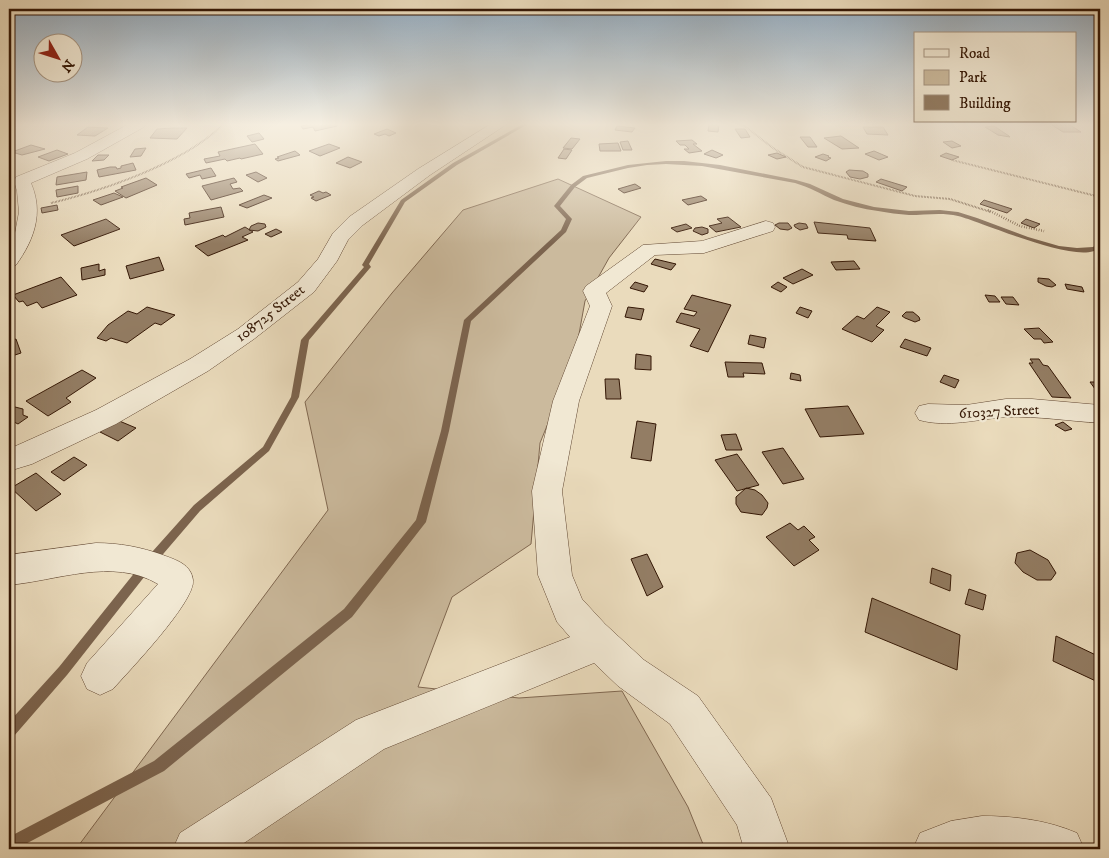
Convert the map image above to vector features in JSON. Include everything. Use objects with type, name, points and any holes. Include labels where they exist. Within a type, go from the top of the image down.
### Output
[{"type":"street","points":[[9,261],[19,248],[26,230],[28,208],[27,192],[15,179],[58,164]]},
{"type":"street","name":"108725 Street","points":[[9,460],[48,445],[106,417],[199,365],[246,334],[306,287],[327,261],[340,237],[356,222],[437,164]]},
{"type":"street","points":[[766,227],[704,247],[650,249],[594,291],[601,306],[566,401],[547,491],[554,575],[568,610],[631,673],[684,710],[755,814],[767,849]]},
{"type":"street","name":"610327 Street","points":[[928,412],[966,414],[1006,408],[1032,408],[1100,414]]},
{"type":"street","points":[[9,570],[99,556],[130,558],[170,572],[176,578],[176,586],[171,595],[100,676]]},
{"type":"street","points":[[196,849],[370,734],[593,646],[598,641]]},
{"type":"street","points":[[936,849],[950,843],[985,840],[1020,840],[1061,849]]},
{"type":"path","points":[[28,208],[86,196],[142,174],[161,164]]},
{"type":"path","points":[[800,164],[915,196],[950,199],[985,208],[1020,226],[1044,231]]},
{"type":"path","points":[[968,164],[1100,197]]},
{"type":"green space","points":[[558,179],[641,217],[609,258],[585,301],[577,345],[564,384],[540,443],[531,544],[452,597],[418,687],[519,698],[622,691],[688,807],[705,849],[76,849],[328,510],[305,402],[392,293],[463,210]]},
{"type":"building","points":[[133,164],[136,170],[99,177],[97,170],[110,167],[116,167],[117,169],[121,168],[121,166]]},
{"type":"building","points":[[339,164],[358,164],[350,168]]},
{"type":"building","points":[[211,168],[216,176],[202,179],[200,175],[189,178],[186,174]]},
{"type":"building","points":[[849,170],[863,171],[868,174],[868,177],[860,179],[850,177],[846,172]]},
{"type":"building","points":[[87,172],[86,180],[56,185],[57,177]]},
{"type":"building","points":[[256,172],[267,178],[258,182],[246,175]]},
{"type":"building","points":[[146,178],[157,185],[126,198],[115,191],[123,188],[121,187]]},
{"type":"building","points":[[234,178],[237,182],[230,184],[233,189],[240,188],[243,191],[211,200],[202,186]]},
{"type":"building","points":[[881,179],[907,187],[902,191],[876,182]]},
{"type":"building","points":[[635,184],[641,188],[624,193],[618,189]]},
{"type":"building","points":[[78,186],[78,193],[57,197],[56,190]]},
{"type":"building","points":[[319,191],[331,195],[316,201],[311,198],[314,197],[310,195]]},
{"type":"building","points":[[114,193],[123,197],[101,205],[93,200]]},
{"type":"building","points":[[264,195],[272,198],[247,208],[239,205]]},
{"type":"building","points":[[701,196],[707,200],[688,205],[682,200]]},
{"type":"building","points":[[984,200],[1012,209],[1007,213],[980,204]]},
{"type":"building","points":[[57,205],[58,210],[42,213],[41,208]]},
{"type":"building","points":[[221,207],[224,217],[185,225],[184,219],[190,218],[189,213]]},
{"type":"building","points":[[728,217],[741,227],[716,232],[709,226],[722,223],[717,219]]},
{"type":"building","points":[[106,219],[120,229],[74,246],[61,235]]},
{"type":"building","points":[[1026,219],[1040,224],[1034,228],[1021,223]]},
{"type":"building","points":[[814,222],[870,228],[876,241],[848,239],[847,235],[818,233]]},
{"type":"building","points":[[258,223],[265,224],[266,227],[258,231],[249,230],[251,226]]},
{"type":"building","points":[[788,223],[792,228],[788,230],[780,229],[775,225]]},
{"type":"building","points":[[799,223],[806,224],[808,228],[800,230],[795,227],[794,225]]},
{"type":"building","points":[[686,224],[692,228],[677,232],[671,228]]},
{"type":"building","points":[[245,227],[253,232],[242,237],[248,240],[208,256],[195,246],[223,235],[225,237]]},
{"type":"building","points":[[702,227],[708,229],[708,233],[702,235],[693,231],[695,228]]},
{"type":"building","points":[[276,229],[282,232],[271,237],[265,234]]},
{"type":"building","points":[[159,257],[164,270],[130,279],[126,266]]},
{"type":"building","points":[[655,259],[676,264],[671,270],[651,264]]},
{"type":"building","points":[[854,261],[860,269],[836,270],[831,262]]},
{"type":"building","points":[[99,264],[99,271],[105,269],[105,275],[82,280],[81,268]]},
{"type":"building","points":[[802,269],[813,275],[793,284],[783,278]]},
{"type":"building","points":[[61,277],[77,295],[42,308],[37,302],[27,306],[23,301],[19,302],[13,295]]},
{"type":"building","points":[[1038,278],[1049,279],[1056,285],[1052,287],[1046,286],[1038,282]]},
{"type":"building","points":[[635,282],[648,286],[644,292],[630,288]]},
{"type":"building","points":[[778,282],[787,287],[781,292],[771,287]]},
{"type":"building","points":[[1065,284],[1082,287],[1084,292],[1067,289]]},
{"type":"building","points":[[692,295],[731,305],[708,352],[690,346],[700,329],[676,322],[681,313],[694,316],[697,312],[684,309]]},
{"type":"building","points":[[985,295],[995,296],[1000,302],[989,302]]},
{"type":"building","points":[[1001,297],[1013,297],[1019,305],[1006,304]]},
{"type":"building","points":[[147,307],[175,315],[161,325],[155,323],[127,343],[111,338],[106,341],[97,338],[108,325],[128,311],[137,314]]},
{"type":"building","points":[[628,307],[644,309],[641,320],[625,317]]},
{"type":"building","points":[[800,307],[812,311],[808,318],[796,313]]},
{"type":"building","points":[[877,307],[890,312],[876,326],[884,330],[872,342],[842,329],[857,316],[864,319]]},
{"type":"building","points":[[906,312],[913,312],[920,320],[915,322],[905,318],[902,316]]},
{"type":"building","points":[[1039,328],[1053,342],[1044,343],[1041,339],[1034,339],[1024,329]]},
{"type":"building","points":[[750,335],[766,338],[764,348],[748,344]]},
{"type":"building","points":[[16,339],[21,353],[9,357],[9,341]]},
{"type":"building","points":[[905,339],[931,348],[927,356],[900,347]]},
{"type":"building","points":[[636,354],[651,356],[651,370],[635,369]]},
{"type":"building","points":[[1030,359],[1039,359],[1043,365],[1048,366],[1071,398],[1052,397],[1029,363],[1033,363]]},
{"type":"building","points":[[725,362],[762,363],[765,374],[743,373],[744,377],[728,377]]},
{"type":"building","points":[[82,370],[96,378],[66,398],[71,402],[48,416],[26,401]]},
{"type":"building","points":[[791,373],[800,375],[801,381],[790,379]]},
{"type":"building","points":[[944,375],[959,380],[955,388],[940,382]]},
{"type":"building","points":[[605,379],[619,379],[621,399],[606,399]]},
{"type":"building","points":[[1090,382],[1100,382],[1100,393],[1098,393]]},
{"type":"building","points":[[848,406],[864,434],[820,437],[805,409]]},
{"type":"building","points":[[15,407],[23,409],[23,415],[28,417],[18,424],[14,422],[9,424],[9,409]]},
{"type":"building","points":[[117,420],[136,428],[118,441],[100,432]]},
{"type":"building","points":[[637,421],[656,424],[651,461],[631,458]]},
{"type":"building","points":[[1063,422],[1072,429],[1065,431],[1055,425]]},
{"type":"building","points":[[736,434],[742,450],[726,450],[721,435]]},
{"type":"building","points":[[783,448],[804,479],[783,484],[762,452]]},
{"type":"building","points":[[737,454],[759,485],[737,491],[715,460]]},
{"type":"building","points":[[74,457],[87,465],[64,481],[51,472]]},
{"type":"building","points":[[36,473],[61,494],[36,511],[11,488]]},
{"type":"building","points":[[746,488],[755,490],[768,503],[762,515],[741,512],[736,504],[736,497]]},
{"type":"building","points":[[790,523],[798,530],[804,526],[815,537],[809,540],[819,550],[794,566],[766,537]]},
{"type":"building","points":[[1030,550],[1048,560],[1056,573],[1051,580],[1037,580],[1023,572],[1015,563],[1017,553]]},
{"type":"building","points":[[647,554],[663,587],[647,596],[631,559]]},
{"type":"building","points":[[932,568],[951,575],[950,591],[930,583]]},
{"type":"building","points":[[969,589],[986,595],[983,610],[965,604]]},
{"type":"building","points":[[872,598],[960,635],[957,670],[865,632]]},
{"type":"building","points":[[1056,636],[1100,657],[1100,683],[1053,661]]},
{"type":"waterway","points":[[9,731],[63,671],[148,564],[197,508],[266,449],[295,397],[305,340],[368,267],[365,265],[403,201],[455,164]]},
{"type":"waterway","points":[[9,845],[159,766],[348,613],[421,522],[445,431],[468,320],[564,231],[569,219],[557,206],[573,186],[589,176],[647,164]]},
{"type":"waterway","points":[[702,164],[796,181],[841,200],[874,209],[909,213],[940,212],[958,214],[1059,248],[1095,249],[1100,243]]}]
